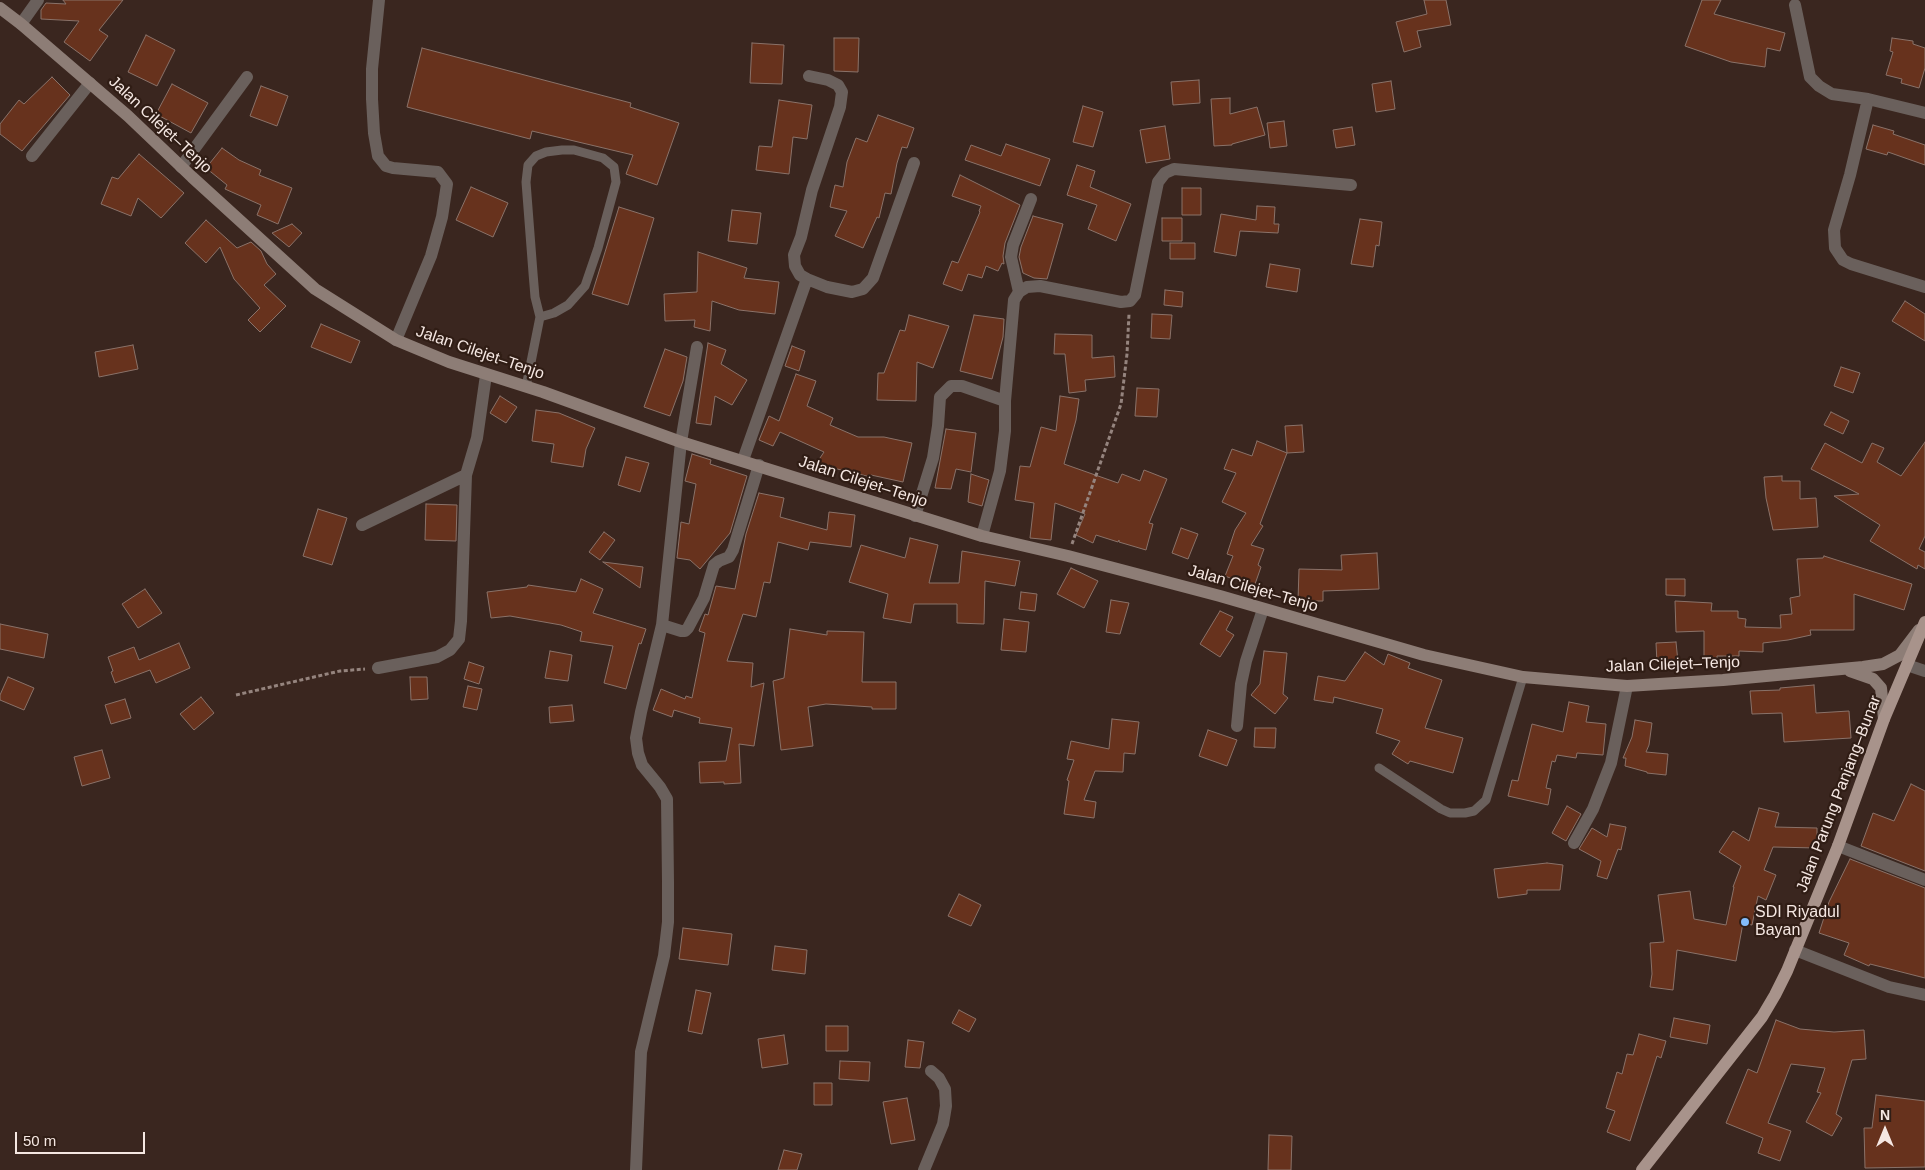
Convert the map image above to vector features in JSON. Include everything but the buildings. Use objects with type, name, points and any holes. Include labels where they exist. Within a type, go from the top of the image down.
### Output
[{"type":"main road","name":"Jalan Cilejet–Tenjo","points":[[0,8],[90,83],[315,289],[396,340],[448,362],[486,376],[526,387],[681,442],[982,536],[1068,556],[1424,655],[1523,676],[1627,686],[1840,670],[1882,664],[1900,655],[1925,622]]},
{"type":"main road","name":"Jalan Parung Panjang–Bunar","points":[[1642,1170],[1762,1017],[1783,979],[1838,846],[1884,719],[1925,622]]},
{"type":"main road","name":"Jalan Cilejet–Tenjo","points":[[1840,670],[1856,672],[1873,679],[1881,688],[1884,719]]},
{"type":"street","points":[[21,24],[38,0]]},
{"type":"street","points":[[379,0],[372,79],[374,133],[378,156],[386,166],[393,168],[438,172],[446,184],[442,217],[431,256],[396,340]]},
{"type":"street","points":[[1795,5],[1810,77],[1819,86],[1832,94],[1868,99],[1925,113]]},
{"type":"street","points":[[809,76],[828,80],[838,85],[842,92],[840,107],[812,190],[801,237],[794,255],[795,266],[800,275],[827,287],[852,292],[863,289],[872,278],[914,163]]},
{"type":"street","points":[[181,167],[247,77]]},
{"type":"street","points":[[32,156],[90,83]]},
{"type":"street","points":[[1868,99],[1850,175],[1834,230],[1835,248],[1843,260],[1850,264],[1925,287]]},
{"type":"street","points":[[982,536],[1000,471],[1005,431],[1005,400],[1014,300],[1019,292],[1027,287],[1040,286],[1121,302],[1130,301],[1134,295],[1158,182],[1165,173],[1174,169],[1351,185]]},
{"type":"street","points":[[1019,292],[1012,257],[1013,245],[1031,199]]},
{"type":"street","points":[[743,460],[807,279]]},
{"type":"street","points":[[636,1170],[641,1052],[664,956],[668,922],[668,882],[667,799],[642,765],[636,738],[662,625],[681,442],[697,347]]},
{"type":"street","points":[[378,668],[437,657],[450,650],[459,639],[466,474],[477,438],[486,376]]},
{"type":"street","points":[[916,516],[933,458],[940,397],[951,386],[962,386],[1005,400]]},
{"type":"street","points":[[662,625],[681,631],[685,631],[688,628],[704,598],[714,565],[729,557],[733,550],[759,465]]},
{"type":"street","points":[[362,525],[466,474]]},
{"type":"street","points":[[1238,726],[1241,684],[1246,661],[1263,609]]},
{"type":"street","points":[[1907,665],[1925,671]]},
{"type":"street","points":[[1574,843],[1593,809],[1611,763],[1627,686]]},
{"type":"street","points":[[1838,846],[1925,880]]},
{"type":"street","points":[[1795,950],[1889,987],[1925,995]]},
{"type":"street","points":[[924,1170],[943,1124],[946,1106],[945,1089],[939,1078],[931,1071]]},
{"type":"lane","points":[[526,387],[540,317],[534,289],[526,182],[528,165],[536,156],[546,152],[562,150],[574,150],[603,158],[614,167],[616,182],[598,248],[585,286],[568,305],[554,313],[540,317]]},
{"type":"lane","points":[[1379,768],[1441,809],[1450,813],[1474,811],[1486,800],[1523,676]]},
{"type":"path","points":[[1068,556],[1121,404],[1127,354],[1130,301]]},
{"type":"path","points":[[236,695],[340,671],[378,668]]},
{"type":"place","name":"SDI Riyadul Bayan","points":[[1745,922]]}]
